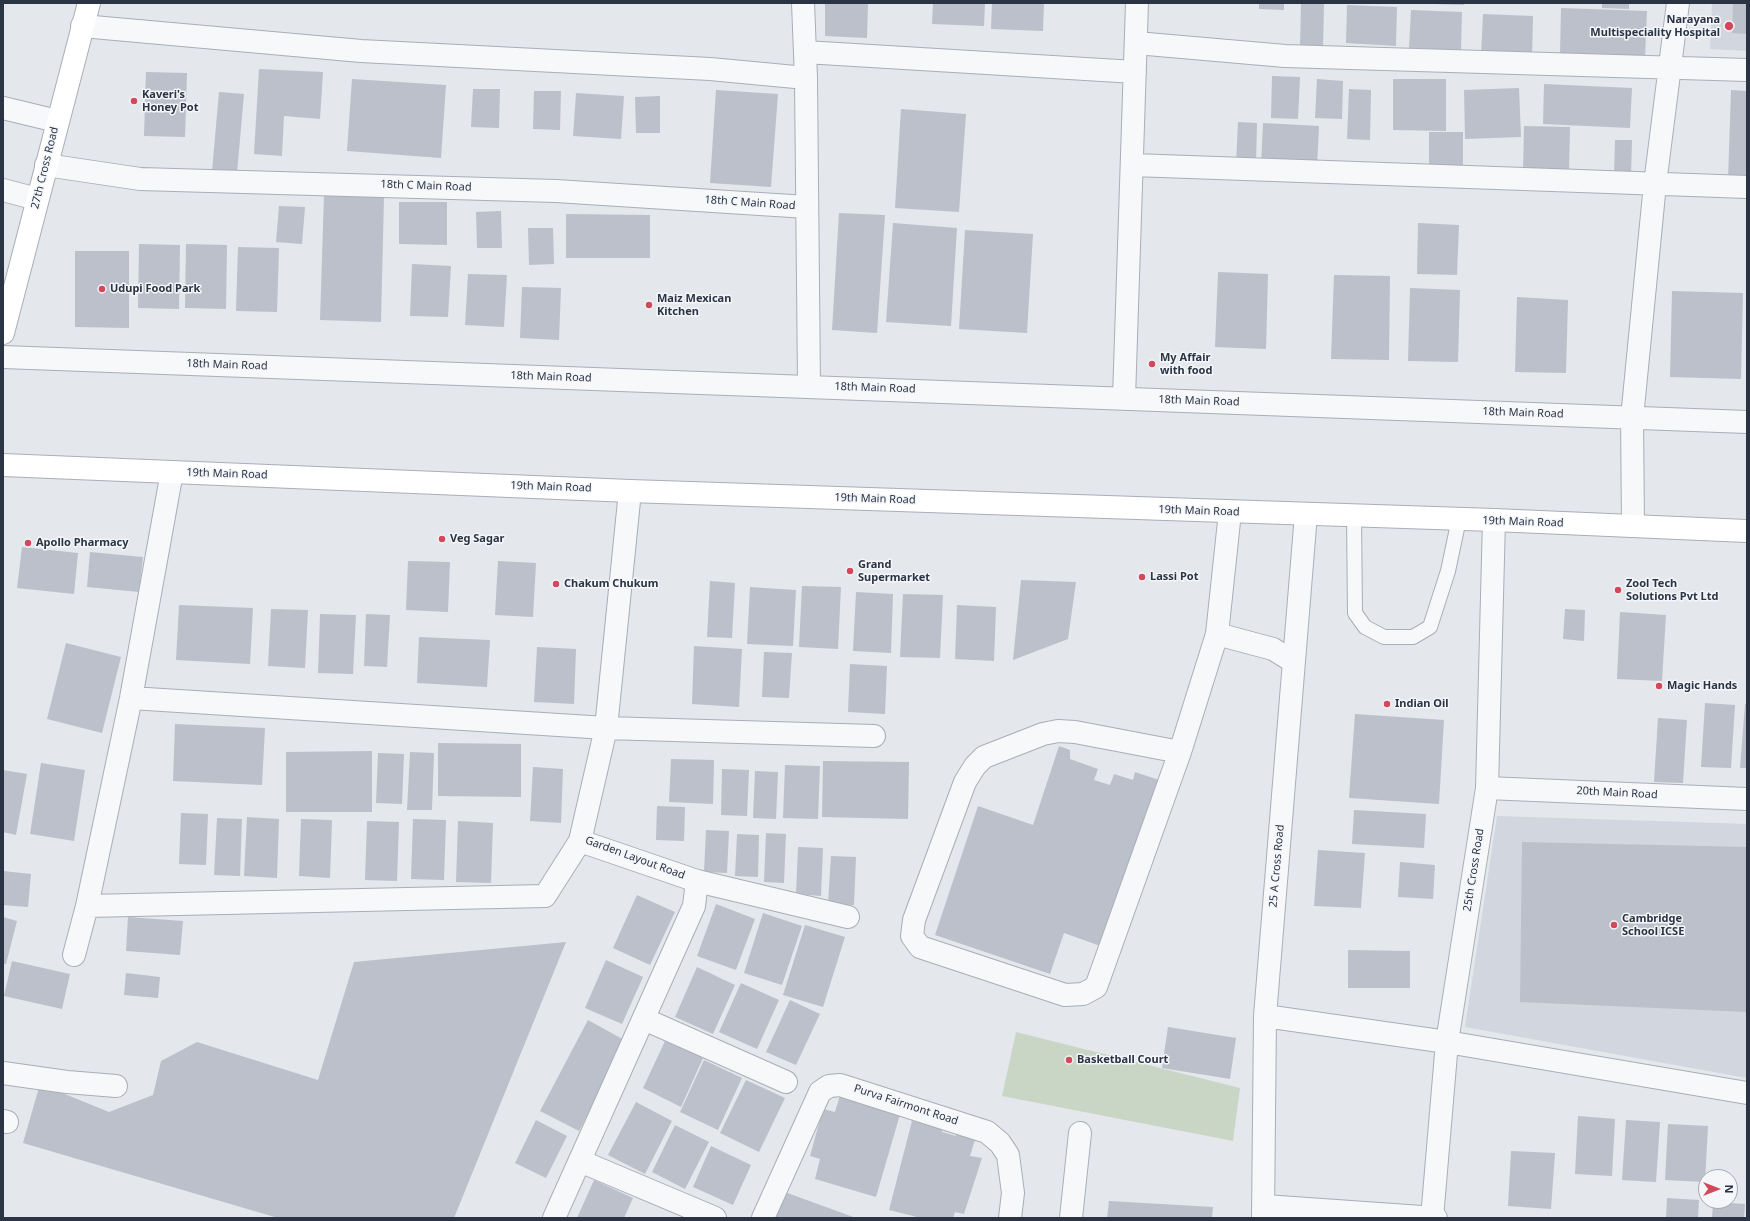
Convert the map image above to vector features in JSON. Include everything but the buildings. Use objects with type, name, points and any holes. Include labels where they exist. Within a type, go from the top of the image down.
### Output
[{"type":"main road","name":"27th Cross Road","points":[[3,333],[57,121],[89,3]]},
{"type":"main road","name":"19th Main Road","points":[[3,465],[630,491],[1494,520],[1747,531]]},
{"type":"street","points":[[803,3],[806,78],[809,386]]},
{"type":"street","points":[[1124,398],[1133,165],[1137,3]]},
{"type":"street","points":[[1633,526],[1632,418],[1655,184],[1678,3]]},
{"type":"street","points":[[82,26],[362,51],[710,69],[806,78]]},
{"type":"street","points":[[1136,43],[1285,56],[1670,69],[1747,70]]},
{"type":"street","points":[[805,52],[1135,72]]},
{"type":"street","points":[[3,108],[57,121]]},
{"type":"street","name":"18th C Main Road","points":[[46,165],[140,179],[556,191],[807,207]]},
{"type":"street","points":[[1133,165],[1747,187]]},
{"type":"street","points":[[3,190],[38,199]]},
{"type":"street","name":"18th Main Road","points":[[3,357],[1747,422]]},
{"type":"street","points":[[74,955],[98,861],[172,472]]},
{"type":"street","name":"Garden Layout Road","points":[[554,1218],[694,906],[697,880],[580,841],[606,728],[630,491]]},
{"type":"street","points":[[1180,752],[1075,732],[1058,731],[1043,734],[984,757],[975,766],[965,782],[914,920],[912,936],[920,946],[1065,995],[1083,994],[1096,987],[1180,752],[1218,634],[1230,512]]},
{"type":"street","name":"25 A Cross Road","points":[[1264,1212],[1264,1016],[1306,514]]},
{"type":"street","name":"25th Cross Road","points":[[1433,1218],[1447,1042],[1487,788],[1494,520]]},
{"type":"street","points":[[1218,634],[1273,649],[1294,662]]},
{"type":"street","points":[[130,698],[606,728],[874,736]]},
{"type":"street","name":"20th Main Road","points":[[1487,788],[1747,799]]},
{"type":"street","points":[[87,906],[545,896],[580,841]]},
{"type":"street","points":[[697,880],[848,917]]},
{"type":"street","points":[[1264,1016],[1447,1042],[1747,1093]]},
{"type":"street","points":[[644,1019],[786,1082]]},
{"type":"street","points":[[3,1073],[67,1082],[116,1086]]},
{"type":"street","name":"Purva Fairmont Road","points":[[763,1218],[820,1092],[829,1086],[840,1084],[987,1132],[1000,1142],[1008,1155],[1013,1193],[1010,1218]]},
{"type":"street","points":[[1071,1218],[1080,1133]]},
{"type":"street","points":[[580,1161],[715,1218]]},
{"type":"street","points":[[1264,1212],[1433,1218]]},
{"type":"lane","points":[[1354,515],[1355,613],[1365,627],[1384,637],[1413,637],[1430,627],[1448,571],[1459,519]]},
{"type":"shaded area","name":"Narayana Multispeciality Hospital","points":[[1712,3],[1747,3],[1747,51],[1710,49]]},
{"type":"shaded area","name":"Cambridge School ICSE","points":[[1497,816],[1747,824],[1747,1078],[1465,1027]]},
{"type":"green space","name":"Basketball Court","points":[[1016,1032],[1240,1088],[1233,1141],[1002,1096]]},
{"type":"place","name":"Narayana Multispeciality Hospital","points":[[1729,26]]},
{"type":"place","name":"Kaveri's Honey Pot","points":[[134,101]]},
{"type":"place","name":"Udupi Food Park","points":[[102,289]]},
{"type":"place","name":"Maiz Mexican Kitchen","points":[[649,305]]},
{"type":"place","name":"My Affair with food","points":[[1152,364]]},
{"type":"place","name":"Veg Sagar","points":[[442,539]]},
{"type":"place","name":"Apollo Pharmacy","points":[[28,543]]},
{"type":"place","name":"Grand Supermarket","points":[[850,571]]},
{"type":"place","name":"Lassi Pot","points":[[1142,577]]},
{"type":"place","name":"Chakum Chukum","points":[[556,584]]},
{"type":"place","name":"Zool Tech Solutions Pvt Ltd","points":[[1618,590]]},
{"type":"place","name":"Magic Hands","points":[[1659,686]]},
{"type":"place","name":"Indian Oil","points":[[1387,704]]},
{"type":"place","name":"Cambridge School ICSE","points":[[1614,925]]},
{"type":"place","name":"Basketball Court","points":[[1069,1060]]}]
